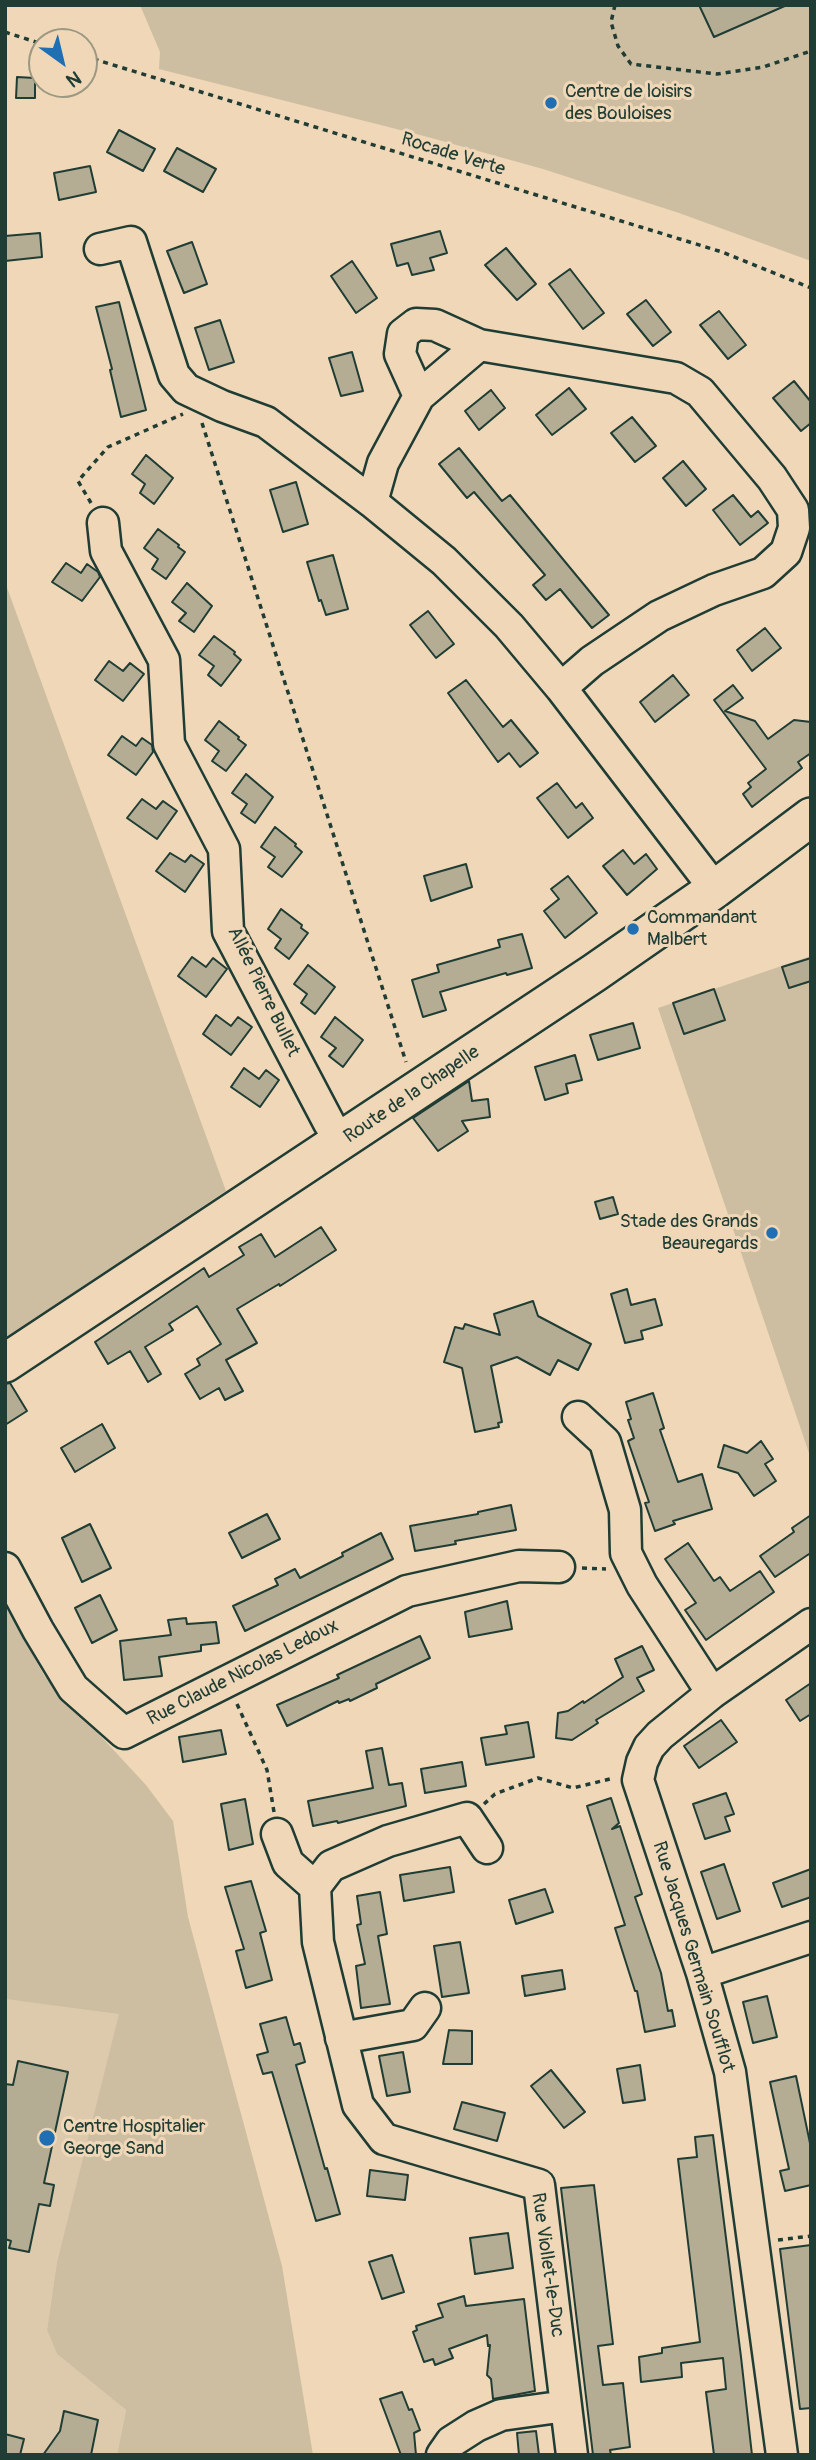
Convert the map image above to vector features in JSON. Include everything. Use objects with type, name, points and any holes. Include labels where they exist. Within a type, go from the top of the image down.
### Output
[{"type":"main road","name":"Route de la Chapelle","points":[[5,1363],[594,973],[715,889],[811,817]]},
{"type":"street","points":[[100,249],[131,242],[174,375],[186,389],[200,402],[266,422],[372,502],[444,561],[509,626],[561,688],[715,889]]},
{"type":"street","points":[[418,396],[400,354],[403,334],[416,324],[435,325],[479,345],[676,378],[700,392],[772,478],[793,510],[794,528],[786,552],[763,573],[714,590],[659,616],[592,661],[561,688]]},
{"type":"street","points":[[372,502],[383,463],[418,396],[479,345]]},
{"type":"street","name":"Allée Pierre Bullet","points":[[103,523],[106,551],[164,660],[169,744],[223,849],[228,931],[341,1142]]},
{"type":"street","points":[[578,1418],[605,1442],[625,1510],[626,1553],[712,1693]]},
{"type":"street","name":"Rue Claude Nicolas Ledoux","points":[[5,1568],[73,1688],[124,1733],[407,1591],[519,1566],[559,1567]]},
{"type":"street","points":[[640,1772],[649,1747],[660,1735],[712,1693],[811,1624]]},
{"type":"street","name":"Rue Jacques Germain Soufflot","points":[[640,1772],[638,1780],[641,1793],[702,1973],[730,2072],[782,2455]]},
{"type":"street","points":[[277,1835],[288,1863],[315,1887],[331,1866],[388,1840],[467,1818],[487,1848]]},
{"type":"street","name":"Rue Viollet-le-Duc","points":[[315,1887],[318,1942],[358,2105],[384,2139],[539,2185],[572,2455]]},
{"type":"street","points":[[702,1973],[811,1937]]},
{"type":"street","points":[[341,2038],[413,2025],[425,2008]]},
{"type":"street","points":[[442,2455],[451,2442],[476,2426],[501,2415],[566,2406]]},
{"type":"path","points":[[615,5],[611,22],[618,46],[631,64],[717,74],[763,67],[811,51]]},
{"type":"path","points":[[5,32],[28,39]]},
{"type":"path","name":"Rocade Verte","points":[[98,60],[710,248],[811,288]]},
{"type":"path","points":[[103,523],[78,481],[108,447],[200,402],[408,1066],[419,1091]]},
{"type":"path","points":[[559,1567],[635,1570]]},
{"type":"path","points":[[227,1682],[267,1770],[277,1835]]},
{"type":"path","points":[[467,1818],[495,1794],[538,1778],[573,1788],[640,1772]]},
{"type":"path","points":[[752,2244],[811,2236]]},
{"type":"shaded area","name":"Centre de loisirs des Bouloises","points":[[140,5],[811,5],[811,261],[679,213],[543,169],[159,69],[160,52]]},
{"type":"shaded area","points":[[5,582],[226,1191],[5,1338]]},
{"type":"shaded area","name":"Stade des Grands Beauregards","points":[[811,956],[811,1459],[658,1008]]},
{"type":"shaded area","points":[[5,1605],[44,1675],[146,1785],[173,1821],[188,1917],[282,2266],[313,2455],[117,2455],[126,2410],[57,2354],[47,2330],[57,2262],[119,2014],[5,1999]]},
{"type":"shaded area","name":"Centre Hospitalier George Sand","points":[[5,1999],[120,2013],[57,2262],[47,2330],[57,2354],[126,2410],[117,2455],[5,2455]]},
{"type":"building","points":[[699,5],[787,5],[714,37]]},
{"type":"building","points":[[17,77],[28,78],[28,98],[16,98]]},
{"type":"building","points":[[119,130],[155,149],[143,171],[107,152]]},
{"type":"building","points":[[177,148],[216,169],[203,192],[164,171]]},
{"type":"building","points":[[90,166],[96,192],[59,200],[54,173]]},
{"type":"building","points":[[440,231],[447,253],[430,258],[434,270],[412,275],[408,263],[397,266],[391,244]]},
{"type":"building","points":[[40,233],[42,257],[5,261],[5,236]]},
{"type":"building","points":[[192,242],[207,284],[184,293],[167,251]]},
{"type":"building","points":[[506,248],[536,284],[517,300],[485,265]]},
{"type":"building","points":[[352,261],[377,298],[356,313],[331,276]]},
{"type":"building","points":[[570,269],[604,313],[583,329],[549,284]]},
{"type":"building","points":[[646,300],[671,332],[653,346],[627,314]]},
{"type":"building","points":[[119,302],[146,410],[121,417],[96,307]]},
{"type":"building","points":[[719,311],[746,345],[728,359],[700,325]]},
{"type":"building","points":[[220,320],[234,362],[209,370],[195,328]]},
{"type":"building","points":[[352,352],[363,391],[341,396],[329,358]]},
{"type":"building","points":[[794,381],[811,402],[811,423],[801,431],[773,398]]},
{"type":"building","points":[[569,388],[586,409],[552,435],[536,415]]},
{"type":"building","points":[[491,390],[505,408],[479,430],[465,411]]},
{"type":"building","points":[[632,417],[656,446],[635,462],[611,433]]},
{"type":"building","points":[[459,448],[502,501],[510,495],[609,615],[592,628],[560,589],[546,600],[533,585],[545,575],[474,492],[467,498],[439,464]]},
{"type":"building","points":[[146,455],[173,478],[154,504],[140,493],[145,484],[132,474]]},
{"type":"building","points":[[683,461],[706,489],[686,506],[663,478]]},
{"type":"building","points":[[296,482],[308,524],[283,532],[270,490]]},
{"type":"building","points":[[733,495],[751,517],[758,511],[768,523],[740,545],[713,510]]},
{"type":"building","points":[[158,529],[185,552],[166,579],[152,569],[158,559],[144,548]]},
{"type":"building","points":[[333,555],[348,609],[326,615],[307,562]]},
{"type":"building","points":[[66,563],[81,573],[87,564],[98,572],[100,577],[82,601],[52,582]]},
{"type":"building","points":[[187,583],[212,606],[194,632],[179,621],[186,613],[172,602]]},
{"type":"building","points":[[428,611],[454,644],[436,658],[410,625]]},
{"type":"building","points":[[765,628],[781,648],[752,671],[737,650]]},
{"type":"building","points":[[214,636],[241,660],[221,686],[208,675],[214,666],[199,655]]},
{"type":"building","points":[[109,661],[123,671],[130,663],[144,674],[123,701],[95,680]]},
{"type":"building","points":[[673,675],[689,695],[655,722],[640,702]]},
{"type":"building","points":[[466,680],[503,727],[511,720],[538,753],[520,767],[509,753],[498,762],[448,693]]},
{"type":"building","points":[[733,685],[743,698],[725,711],[755,721],[768,739],[794,720],[811,722],[811,753],[798,762],[802,768],[752,807],[743,794],[751,787],[748,783],[766,769],[714,700]]},
{"type":"building","points":[[219,721],[246,745],[226,771],[212,761],[219,751],[205,740]]},
{"type":"building","points":[[122,736],[136,746],[142,738],[152,745],[153,752],[136,775],[108,755]]},
{"type":"building","points":[[246,774],[273,797],[255,823],[241,813],[247,804],[232,793]]},
{"type":"building","points":[[557,783],[576,808],[582,803],[593,818],[568,838],[537,798]]},
{"type":"building","points":[[142,799],[156,809],[163,801],[177,811],[157,839],[127,818]]},
{"type":"building","points":[[275,827],[302,852],[282,877],[268,867],[275,857],[261,847]]},
{"type":"building","points":[[623,850],[634,864],[646,854],[657,869],[627,895],[603,866]]},
{"type":"building","points":[[170,853],[185,862],[191,855],[204,864],[185,892],[156,871]]},
{"type":"building","points":[[466,864],[472,887],[431,901],[424,876]]},
{"type":"building","points":[[568,876],[597,913],[565,938],[544,911],[559,899],[551,889]]},
{"type":"building","points":[[281,909],[308,933],[289,959],[275,948],[281,939],[268,929]]},
{"type":"building","points":[[522,934],[532,968],[440,992],[446,1010],[423,1017],[412,980],[439,972],[437,965],[500,947],[498,940]]},
{"type":"building","points":[[192,957],[206,967],[213,958],[227,969],[206,997],[178,976]]},
{"type":"building","points":[[811,958],[811,981],[789,988],[782,967]]},
{"type":"building","points":[[308,965],[335,987],[315,1014],[301,1003],[307,994],[294,984]]},
{"type":"building","points":[[714,989],[725,1020],[684,1034],[673,1003]]},
{"type":"building","points":[[216,1015],[231,1026],[238,1017],[252,1027],[231,1055],[203,1034]]},
{"type":"building","points":[[335,1017],[363,1040],[343,1067],[329,1056],[336,1048],[321,1037]]},
{"type":"building","points":[[633,1023],[640,1048],[598,1060],[590,1035]]},
{"type":"building","points":[[575,1055],[582,1080],[566,1084],[568,1093],[545,1100],[535,1067]]},
{"type":"building","points":[[244,1068],[259,1079],[266,1070],[279,1080],[260,1107],[231,1087]]},
{"type":"building","points":[[469,1081],[472,1101],[488,1099],[490,1117],[462,1121],[468,1131],[438,1151],[413,1118]]},
{"type":"building","points":[[613,1197],[618,1214],[600,1219],[595,1202]]},
{"type":"building","points":[[321,1227],[336,1250],[280,1286],[279,1284],[237,1309],[257,1343],[226,1360],[243,1391],[225,1400],[219,1388],[200,1399],[185,1374],[200,1365],[197,1359],[221,1344],[197,1306],[169,1324],[173,1330],[145,1347],[161,1374],[148,1382],[130,1351],[108,1364],[95,1342],[204,1268],[209,1277],[244,1255],[239,1247],[261,1234],[275,1257]]},
{"type":"building","points":[[627,1289],[631,1305],[655,1299],[662,1325],[641,1331],[643,1339],[625,1343],[611,1294]]},
{"type":"building","points":[[533,1301],[538,1316],[591,1344],[578,1370],[558,1360],[550,1375],[517,1357],[491,1366],[502,1422],[498,1423],[499,1427],[475,1432],[462,1368],[444,1362],[455,1327],[463,1329],[465,1324],[500,1335],[494,1314]]},
{"type":"building","points":[[10,1383],[27,1411],[5,1425],[5,1384]]},
{"type":"building","points":[[653,1393],[664,1428],[660,1430],[678,1482],[702,1474],[712,1509],[673,1521],[675,1524],[655,1531],[645,1503],[649,1502],[628,1441],[634,1438],[626,1402]]},
{"type":"building","points":[[102,1424],[115,1448],[75,1472],[61,1448]]},
{"type":"building","points":[[761,1441],[773,1459],[765,1464],[776,1481],[754,1496],[738,1473],[718,1467],[724,1445],[747,1453]]},
{"type":"building","points":[[511,1505],[516,1530],[415,1551],[410,1526]]},
{"type":"building","points":[[267,1514],[280,1539],[242,1558],[229,1533]]},
{"type":"building","points":[[811,1515],[811,1556],[809,1554],[775,1577],[760,1556],[794,1532],[792,1528]]},
{"type":"building","points":[[90,1524],[111,1568],[82,1582],[62,1538]]},
{"type":"building","points":[[381,1533],[393,1559],[245,1631],[233,1606],[278,1585],[275,1579],[295,1569],[300,1578]]},
{"type":"building","points":[[688,1543],[714,1581],[720,1577],[730,1591],[760,1571],[774,1592],[706,1640],[685,1610],[696,1603],[665,1559]]},
{"type":"building","points":[[100,1595],[117,1630],[92,1643],[75,1608]]},
{"type":"building","points":[[507,1601],[512,1629],[469,1637],[465,1612]]},
{"type":"building","points":[[186,1618],[187,1624],[216,1622],[219,1643],[201,1645],[201,1651],[159,1657],[162,1676],[124,1680],[120,1641],[171,1635],[168,1620]]},
{"type":"building","points":[[420,1636],[430,1658],[376,1684],[377,1688],[350,1701],[338,1701],[287,1726],[277,1705],[339,1678],[337,1675]]},
{"type":"building","points":[[642,1646],[654,1670],[637,1678],[644,1691],[596,1720],[598,1723],[572,1740],[556,1738],[558,1713],[568,1711],[583,1701],[584,1703],[623,1677],[615,1659]]},
{"type":"building","points":[[811,1683],[811,1714],[800,1721],[786,1700]]},
{"type":"building","points":[[721,1720],[737,1742],[699,1768],[684,1746]]},
{"type":"building","points":[[528,1722],[534,1757],[486,1765],[481,1738],[507,1734],[505,1726]]},
{"type":"building","points":[[221,1730],[226,1754],[183,1762],[179,1737]]},
{"type":"building","points":[[382,1748],[389,1785],[402,1783],[406,1806],[338,1823],[337,1821],[313,1826],[308,1801],[373,1788],[366,1751]]},
{"type":"building","points":[[462,1762],[466,1786],[425,1793],[421,1769]]},
{"type":"building","points":[[726,1793],[734,1814],[725,1817],[730,1831],[705,1839],[693,1804]]},
{"type":"building","points":[[611,1798],[619,1823],[612,1829],[620,1826],[642,1894],[635,1897],[661,1973],[668,2011],[672,2010],[675,2026],[645,2032],[637,1991],[615,1928],[625,1925],[587,1806]]},
{"type":"building","points":[[245,1799],[253,1844],[229,1850],[221,1804]]},
{"type":"building","points":[[724,1864],[740,1911],[717,1919],[701,1872]]},
{"type":"building","points":[[450,1867],[454,1892],[404,1901],[400,1875]]},
{"type":"building","points":[[811,1869],[811,1897],[782,1907],[773,1883]]},
{"type":"building","points":[[251,1881],[266,1931],[260,1933],[272,1980],[246,1988],[236,1951],[244,1949],[225,1887]]},
{"type":"building","points":[[545,1889],[553,1912],[516,1924],[509,1900]]},
{"type":"building","points":[[380,1892],[387,1934],[378,1936],[390,2004],[361,2008],[356,1966],[365,1964],[357,1925],[361,1924],[357,1896]]},
{"type":"building","points":[[460,1942],[469,1993],[442,1997],[434,1946]]},
{"type":"building","points":[[562,1970],[565,1989],[525,1996],[522,1976]]},
{"type":"building","points":[[767,1996],[777,2037],[753,2043],[743,2002]]},
{"type":"building","points":[[286,2017],[294,2045],[300,2043],[305,2062],[296,2065],[340,2214],[316,2221],[272,2072],[263,2074],[257,2055],[268,2052],[260,2024]]},
{"type":"building","points":[[449,2030],[472,2031],[472,2064],[443,2064]]},
{"type":"building","points":[[403,2052],[410,2092],[387,2096],[379,2056]]},
{"type":"building","points":[[18,2061],[68,2072],[44,2183],[54,2185],[50,2206],[39,2204],[29,2252],[9,2248],[11,2241],[5,2239],[5,2084],[13,2085]]},
{"type":"building","points":[[640,2065],[645,2100],[623,2103],[617,2069]]},
{"type":"building","points":[[551,2070],[585,2112],[564,2128],[531,2086]]},
{"type":"building","points":[[796,2076],[811,2148],[811,2185],[785,2191],[780,2171],[789,2169],[770,2082]]},
{"type":"building","points":[[462,2102],[505,2113],[497,2141],[454,2129]]},
{"type":"building","points":[[713,2135],[752,2455],[714,2455],[706,2392],[726,2389],[723,2358],[681,2363],[682,2377],[641,2382],[639,2357],[662,2353],[662,2348],[700,2342],[678,2159],[697,2157],[695,2137]]},
{"type":"building","points":[[370,2170],[408,2175],[405,2200],[367,2196]]},
{"type":"building","points":[[594,2185],[613,2344],[598,2346],[603,2385],[623,2383],[630,2447],[610,2450],[611,2455],[593,2455],[561,2188]]},
{"type":"building","points":[[508,2233],[513,2268],[475,2274],[470,2238]]},
{"type":"building","points":[[811,2245],[811,2408],[800,2409],[780,2249]]},
{"type":"building","points":[[392,2255],[404,2292],[382,2299],[369,2262]]},
{"type":"building","points":[[464,2296],[466,2306],[524,2299],[535,2391],[493,2399],[491,2379],[487,2375],[490,2345],[488,2346],[487,2335],[449,2349],[453,2358],[435,2365],[433,2359],[424,2362],[413,2332],[417,2330],[416,2326],[443,2317],[438,2304]]},
{"type":"building","points":[[402,2392],[420,2430],[414,2433],[416,2455],[401,2455],[380,2399]]},
{"type":"building","points":[[64,2411],[98,2420],[91,2455],[43,2455],[60,2431]]},
{"type":"building","points":[[536,2431],[539,2455],[519,2455],[517,2433]]},
{"type":"building","points":[[5,2434],[24,2439],[20,2455],[5,2455]]},
{"type":"place","name":"Centre de loisirs des Bouloises","points":[[551,103]]},
{"type":"place","name":"Commandant Malbert","points":[[633,929]]},
{"type":"place","name":"Stade des Grands Beauregards","points":[[772,1233]]},
{"type":"place","name":"Centre Hospitalier George Sand","points":[[47,2138]]}]
